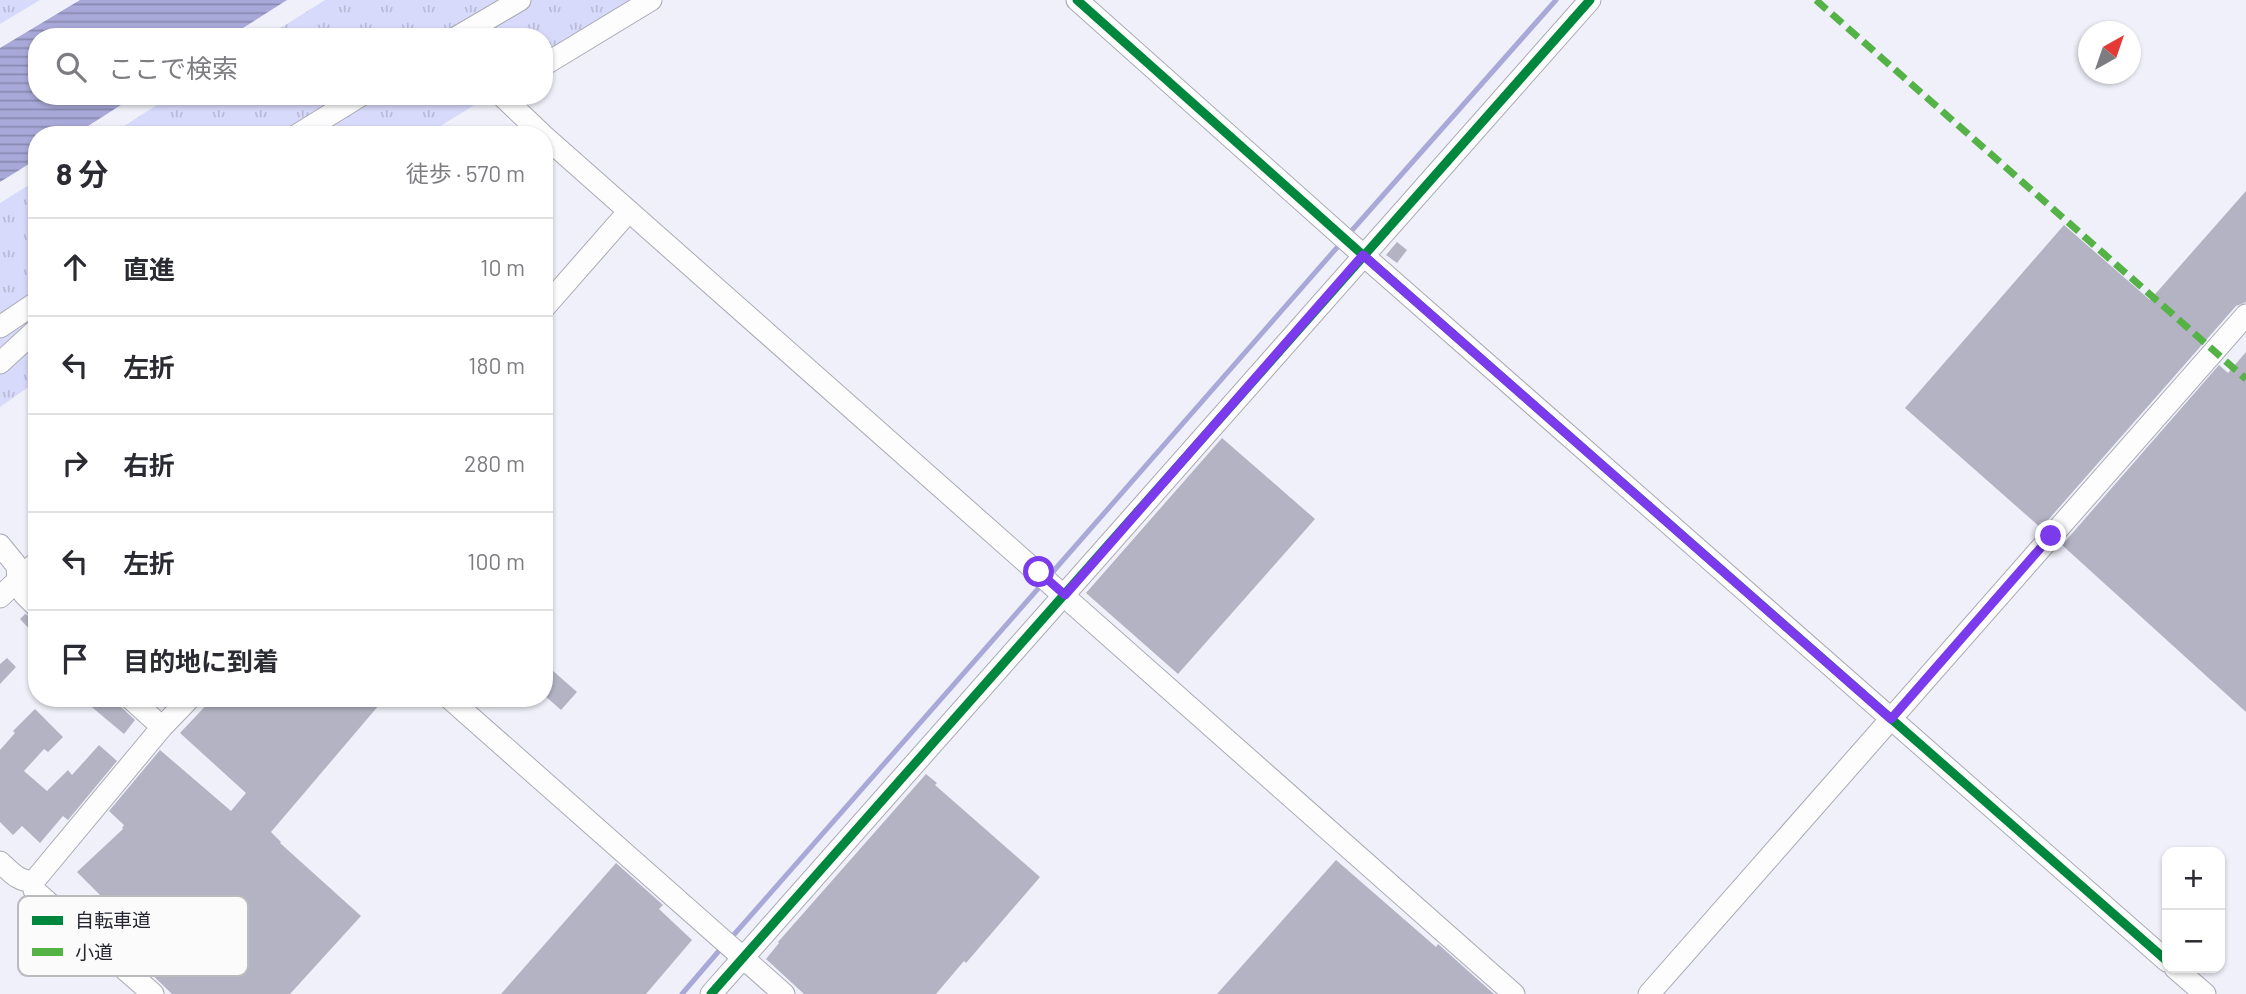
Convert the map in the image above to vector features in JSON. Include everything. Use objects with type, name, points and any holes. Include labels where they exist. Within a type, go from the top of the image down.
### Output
[{"type":"street","points":[[472,28],[520,0]]},
{"type":"street","points":[[553,60],[651,0]]},
{"type":"street","points":[[1077,0],[2162,957]]},
{"type":"street","points":[[711,994],[731,948],[1060,591],[1352,245],[1590,0]]},
{"type":"street","points":[[312,126],[345,105]]},
{"type":"street","points":[[512,105],[534,126]]},
{"type":"street","points":[[553,143],[1514,994]]},
{"type":"street","points":[[553,298],[629,211]]},
{"type":"street","points":[[0,327],[28,308]]},
{"type":"street","points":[[1649,994],[2246,316]]},
{"type":"street","points":[[0,363],[28,337]]},
{"type":"street","points":[[0,545],[17,565],[18,580],[28,598]]},
{"type":"street","points":[[0,597],[28,571]]},
{"type":"street","points":[[140,707],[162,727]]},
{"type":"street","points":[[41,896],[34,890],[34,881],[181,707]]},
{"type":"street","points":[[459,707],[784,994]]},
{"type":"street","points":[[0,862],[18,878],[34,881]]},
{"type":"street","points":[[2181,973],[2205,994]]},
{"type":"street","points":[[132,976],[153,994]]},
{"type":"green space","points":[[0,0],[40,0],[0,24]]},
{"type":"green space","points":[[325,0],[636,0],[553,49],[553,28],[280,28]]},
{"type":"green space","points":[[157,105],[474,105],[441,126],[124,126]]},
{"type":"green space","points":[[28,186],[28,387],[0,407],[0,203]]},
{"type":"shaded area","points":[[80,0],[287,0],[243,28],[33,28]]},
{"type":"shaded area","points":[[28,31],[28,105],[121,105],[88,126],[28,126],[28,165],[0,182],[0,48]]},
{"type":"building","points":[[2246,191],[2246,302],[2236,306],[2041,528],[1905,408],[2064,225],[2150,300]]},
{"type":"building","points":[[1397,242],[1407,250],[1397,263],[1386,255]]},
{"type":"building","points":[[2246,352],[2246,712],[2062,545],[2219,365],[2228,373]]},
{"type":"building","points":[[1222,438],[1315,519],[1178,674],[1086,593]]},
{"type":"building","points":[[25,614],[28,616],[28,627],[20,619]]},
{"type":"building","points":[[7,658],[16,667],[0,684],[0,664]]},
{"type":"building","points":[[553,671],[577,692],[561,710],[553,703]]},
{"type":"building","points":[[92,707],[121,707],[135,720],[124,734]]},
{"type":"building","points":[[205,707],[377,707],[271,832],[361,916],[290,994],[172,994],[153,976],[248,976],[248,896],[101,896],[77,872],[123,829],[124,825],[109,811],[160,750],[231,811],[246,793],[180,733]]},
{"type":"building","points":[[35,709],[63,737],[48,752],[44,749],[24,771],[47,791],[68,770],[72,775],[99,745],[117,761],[68,820],[63,816],[40,843],[22,826],[13,835],[0,822],[0,750],[15,733],[13,731]]},
{"type":"building","points":[[926,774],[937,783],[935,785],[1040,877],[936,994],[804,994],[766,959]]},
{"type":"building","points":[[1336,860],[1436,947],[1438,944],[1494,994],[1217,994]]},
{"type":"building","points":[[616,863],[663,905],[659,909],[692,940],[646,994],[501,994]]},
{"type":"waterway","points":[[1347,236],[1556,0]]},
{"type":"waterway","points":[[1050,575],[1341,243]]},
{"type":"waterway","points":[[731,938],[1043,583]]},
{"type":"waterway","points":[[682,994],[724,945]]},
{"type":"marked path","points":[[1816,0],[2246,379]]},
{"type":"cycle path","points":[[1077,0],[1363,255],[2162,957]]},
{"type":"cycle path","points":[[711,994],[1590,0]]},
{"type":"route","points":[[1039,572],[1065,595],[1363,255],[1891,719],[2051,536]]}]
